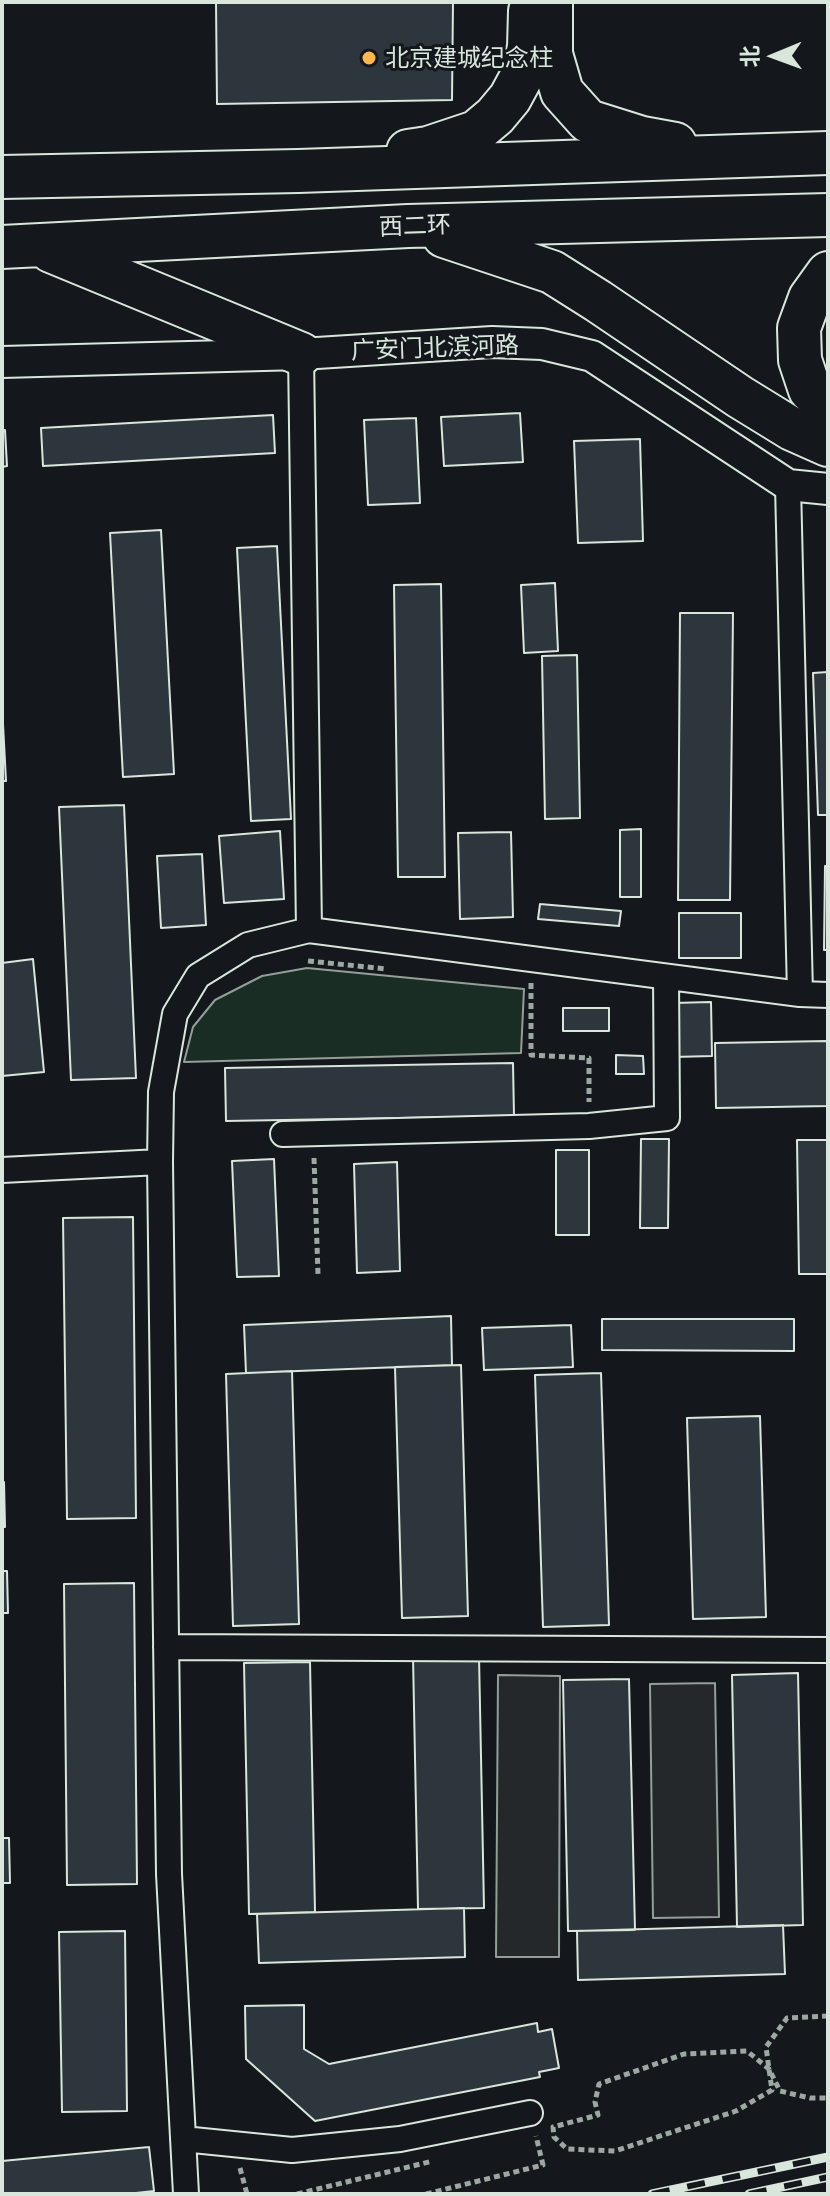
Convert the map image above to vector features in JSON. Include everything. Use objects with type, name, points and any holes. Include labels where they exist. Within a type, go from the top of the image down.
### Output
[{"type":"highway","points":[[298,171],[428,148],[476,132],[510,98],[523,74],[529,47],[530,2]]},
{"type":"highway","points":[[551,2],[551,54],[562,92],[588,121],[642,138],[711,151],[822,153]]},
{"type":"highway","points":[[2,177],[298,171],[822,153]]},
{"type":"highway","name":"西二环","points":[[21,247],[408,226],[828,215]]},
{"type":"highway","points":[[408,226],[552,272],[740,397],[792,429],[828,445]]},
{"type":"highway","points":[[21,247],[301,354]]},
{"type":"highway","points":[[828,273],[810,298],[799,328],[799,344],[800,360],[810,390],[828,407]]},
{"type":"street","name":"广安门北滨河路","points":[[2,362],[301,354],[492,342],[542,344],[592,356],[788,485],[828,489]]},
{"type":"street","points":[[301,354],[309,930]]},
{"type":"street","points":[[788,485],[800,994]]},
{"type":"street","points":[[186,2194],[169,1874],[160,1162],[161,1092],[175,1014],[198,976],[248,945],[309,930],[800,994],[828,995]]},
{"type":"street","points":[[283,1134],[589,1126],[667,1118],[666,977]]},
{"type":"street","points":[[2,1170],[160,1162]]},
{"type":"street","points":[[166,1647],[828,1650]]},
{"type":"street","points":[[183,2139],[292,2150],[400,2139],[530,2113]]},
{"type":"path","points":[[308,961],[387,969]]},
{"type":"path","points":[[531,982],[531,1055],[589,1058],[589,1126]]},
{"type":"path","points":[[313,1133],[318,1274]]},
{"type":"path","points":[[828,2016],[787,2018],[766,2047],[769,2069],[772,2090],[736,2111],[615,2151],[567,2149],[554,2137],[553,2127],[598,2115],[595,2102],[599,2084],[684,2054],[747,2051],[769,2069],[780,2091],[810,2098],[828,2098]]},
{"type":"path","points":[[426,2194],[543,2165],[536,2136]]},
{"type":"path","points":[[297,2194],[447,2158]]},
{"type":"green space","points":[[307,968],[524,989],[521,1053],[184,1062],[193,1027],[215,1000],[262,976]]},
{"type":"shaded area","points":[[498,1675],[560,1676],[559,1957],[496,1957]]},
{"type":"shaded area","points":[[715,1683],[719,1917],[653,1918],[650,1684]]},
{"type":"building","points":[[216,2],[453,2],[452,100],[217,104]]},
{"type":"building","points":[[520,413],[523,462],[444,466],[441,417]]},
{"type":"building","points":[[273,415],[275,453],[43,466],[41,428]]},
{"type":"building","points":[[416,418],[420,503],[368,505],[364,420]]},
{"type":"building","points":[[5,430],[7,466],[2,467],[2,431]]},
{"type":"building","points":[[640,439],[643,541],[578,543],[574,441]]},
{"type":"building","points":[[161,530],[174,774],[123,777],[110,533]]},
{"type":"building","points":[[277,546],[291,819],[251,821],[237,548]]},
{"type":"building","points":[[555,583],[558,651],[524,653],[521,585]]},
{"type":"building","points":[[441,584],[445,877],[398,877],[394,585]]},
{"type":"building","points":[[680,613],[733,613],[730,900],[678,900]]},
{"type":"building","points":[[577,655],[580,818],[545,819],[542,656]]},
{"type":"building","points":[[828,672],[828,815],[818,815],[813,673]]},
{"type":"building","points":[[2,705],[6,781],[2,781]]},
{"type":"building","points":[[124,805],[136,1078],[71,1080],[59,807]]},
{"type":"building","points":[[641,829],[641,897],[620,897],[620,830]]},
{"type":"building","points":[[280,831],[284,899],[224,903],[219,836]]},
{"type":"building","points":[[511,832],[513,917],[460,919],[458,833]]},
{"type":"building","points":[[202,854],[206,925],[161,928],[157,856]]},
{"type":"building","points":[[825,866],[828,866],[828,950],[824,950]]},
{"type":"building","points":[[540,904],[621,911],[619,926],[538,919]]},
{"type":"building","points":[[679,913],[741,913],[741,958],[679,958]]},
{"type":"building","points":[[33,959],[44,1072],[2,1076],[2,963]]},
{"type":"building","points":[[711,1002],[712,1056],[673,1057],[673,1003]]},
{"type":"building","points":[[563,1008],[609,1008],[609,1031],[563,1031]]},
{"type":"building","points":[[828,1041],[828,1106],[716,1108],[715,1043]]},
{"type":"building","points":[[616,1055],[643,1056],[644,1074],[616,1074]]},
{"type":"building","points":[[513,1063],[514,1116],[226,1121],[225,1068]]},
{"type":"building","points":[[641,1139],[669,1139],[668,1228],[640,1228]]},
{"type":"building","points":[[797,1140],[828,1140],[828,1274],[799,1274]]},
{"type":"building","points":[[556,1150],[589,1150],[589,1235],[556,1235]]},
{"type":"building","points":[[274,1159],[279,1276],[237,1277],[232,1161]]},
{"type":"building","points":[[397,1162],[400,1271],[357,1273],[354,1164]]},
{"type":"building","points":[[133,1217],[136,1518],[67,1519],[63,1218]]},
{"type":"building","points":[[451,1316],[452,1365],[246,1373],[244,1325]]},
{"type":"building","points":[[602,1319],[794,1319],[794,1351],[602,1350]]},
{"type":"building","points":[[571,1325],[573,1367],[484,1370],[482,1328]]},
{"type":"building","points":[[461,1365],[468,1616],[402,1618],[395,1367]]},
{"type":"building","points":[[292,1371],[299,1624],[233,1626],[226,1374]]},
{"type":"building","points":[[601,1373],[609,1625],[543,1627],[535,1375]]},
{"type":"building","points":[[760,1416],[766,1617],[693,1619],[687,1418]]},
{"type":"building","points":[[4,1482],[5,1527],[2,1527]]},
{"type":"building","points":[[2,1571],[7,1571],[8,1613],[2,1613]]},
{"type":"building","points":[[134,1583],[137,1884],[67,1885],[64,1584]]},
{"type":"building","points":[[479,1656],[484,1908],[418,1909],[413,1657]]},
{"type":"building","points":[[310,1662],[315,1912],[249,1914],[244,1663]]},
{"type":"building","points":[[798,1673],[803,1925],[737,1927],[732,1675]]},
{"type":"building","points":[[629,1679],[635,1930],[568,1931],[563,1680]]},
{"type":"building","points":[[2,1838],[9,1838],[10,1883],[2,1883]]},
{"type":"building","points":[[464,1908],[465,1957],[259,1963],[257,1914]]},
{"type":"building","points":[[783,1925],[785,1974],[578,1980],[577,1931]]},
{"type":"building","points":[[125,1931],[127,2111],[62,2112],[59,1932]]},
{"type":"building","points":[[304,2005],[304,2049],[329,2064],[537,2023],[538,2032],[552,2029],[559,2068],[539,2072],[540,2077],[315,2121],[246,2059],[245,2006]]},
{"type":"building","points":[[149,2147],[154,2191],[127,2194],[2,2194],[2,2161]]},
{"type":"railway","points":[[652,2194],[828,2157]]},
{"type":"railway","points":[[749,2194],[828,2177]]},
{"type":"place","name":"北京建城纪念柱","points":[[369,58]]}]
